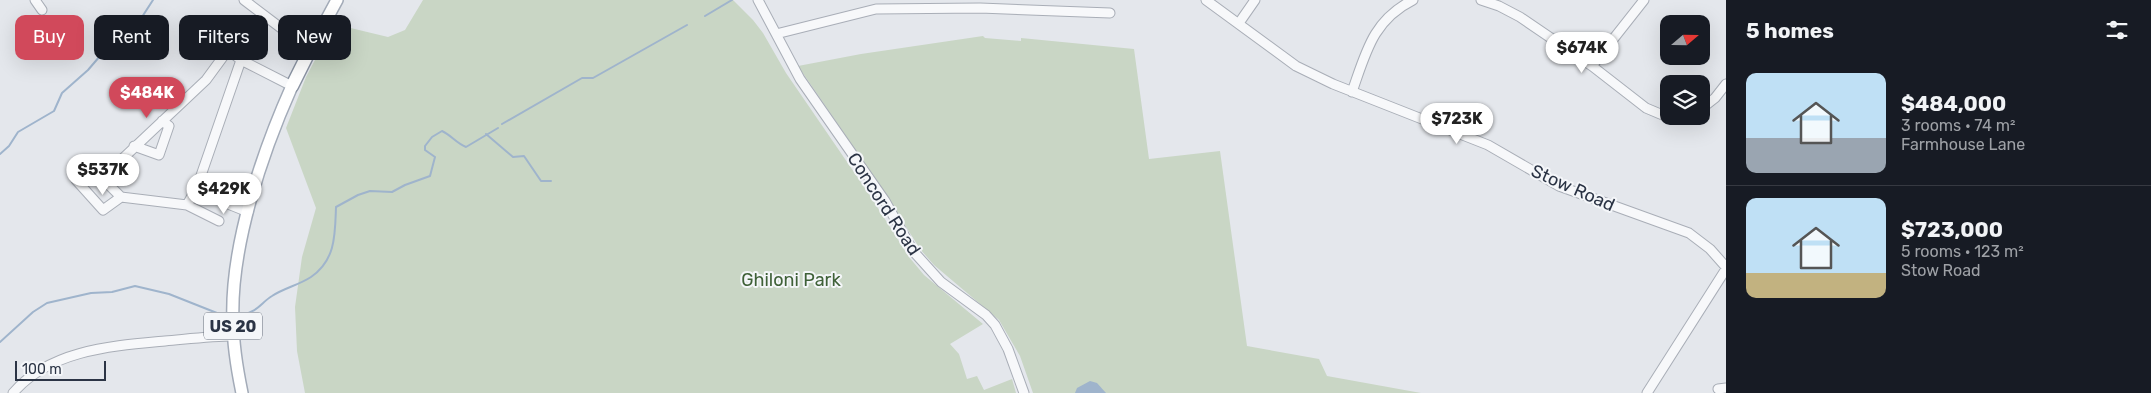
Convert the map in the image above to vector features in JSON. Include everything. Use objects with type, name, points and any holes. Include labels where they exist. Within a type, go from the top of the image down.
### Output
[{"type":"highway","name":"US 20","points":[[292,86],[305,60]]},
{"type":"main road","name":"US 20","points":[[329,15],[337,0]]},
{"type":"main road","name":"US 20","points":[[242,393],[234,336],[235,279],[249,207],[268,148],[292,86]]},
{"type":"street","points":[[35,0],[42,10]]},
{"type":"street","points":[[244,0],[278,26]]},
{"type":"street","name":"Concord Road","points":[[758,0],[800,79],[885,202],[913,252],[941,282],[986,314],[995,324],[1011,355],[1024,393]]},
{"type":"street","name":"Stow Road","points":[[1206,0],[1296,66],[1320,79],[1488,145],[1559,186],[1689,233],[1710,249],[1726,268]]},
{"type":"street","points":[[1238,23],[1255,0]]},
{"type":"street","points":[[1352,92],[1370,41],[1386,18],[1413,0]]},
{"type":"street","points":[[1481,0],[1499,6],[1520,17],[1592,66],[1646,108],[1660,114]]},
{"type":"street","points":[[1592,66],[1644,0]]},
{"type":"street","points":[[776,34],[876,10],[997,9],[1110,13]]},
{"type":"street","points":[[102,178],[206,80],[221,60]]},
{"type":"street","points":[[187,205],[197,187],[241,60],[292,86]]},
{"type":"street","points":[[1710,102],[1726,84]]},
{"type":"street","points":[[134,146],[159,155],[169,126],[162,121]]},
{"type":"street","points":[[121,197],[103,210],[76,180],[91,166],[121,197],[187,205],[219,221]]},
{"type":"street","points":[[197,187],[221,197],[226,195],[249,207]]},
{"type":"street","points":[[1646,393],[1726,268]]},
{"type":"street","points":[[12,393],[43,368],[88,352],[136,344],[234,336]]},
{"type":"green space","name":"Ghiloni Park","points":[[423,0],[733,0],[763,33],[786,73],[869,194],[909,257],[924,275],[983,324],[950,344],[959,354],[967,379],[977,376],[984,390],[1012,379],[1016,393],[305,393],[297,351],[295,307],[302,257],[316,208],[286,128],[306,77],[315,60],[351,60],[351,28],[388,37],[405,30]]},
{"type":"green space","points":[[983,36],[985,38],[1021,41],[1021,38],[1134,49],[1149,159],[1220,151],[1247,346],[1319,359],[1327,376],[1421,393],[1033,393],[1020,356],[999,320],[934,265],[920,249],[879,184],[798,66],[861,54]]},
{"type":"water","points":[[1090,381],[1097,383],[1106,393],[1075,393],[1077,388]]},
{"type":"waterway","points":[[0,154],[9,146],[18,132],[54,111],[62,93],[88,70],[106,49],[131,34],[153,0]]},
{"type":"waterway","points":[[705,16],[732,0]]},
{"type":"waterway","points":[[502,124],[582,78],[593,78],[687,25]]},
{"type":"waterway","points":[[243,314],[252,312],[272,296],[306,280],[319,270],[330,254],[334,237],[336,207],[370,191],[392,192],[430,176],[435,157],[425,150],[425,146],[432,137],[442,131],[466,147],[498,128]]},
{"type":"waterway","points":[[486,134],[513,157],[524,156],[541,181],[551,181]]},
{"type":"waterway","points":[[0,342],[33,312],[47,303],[91,293],[112,292],[135,286],[169,294],[222,315]]}]
